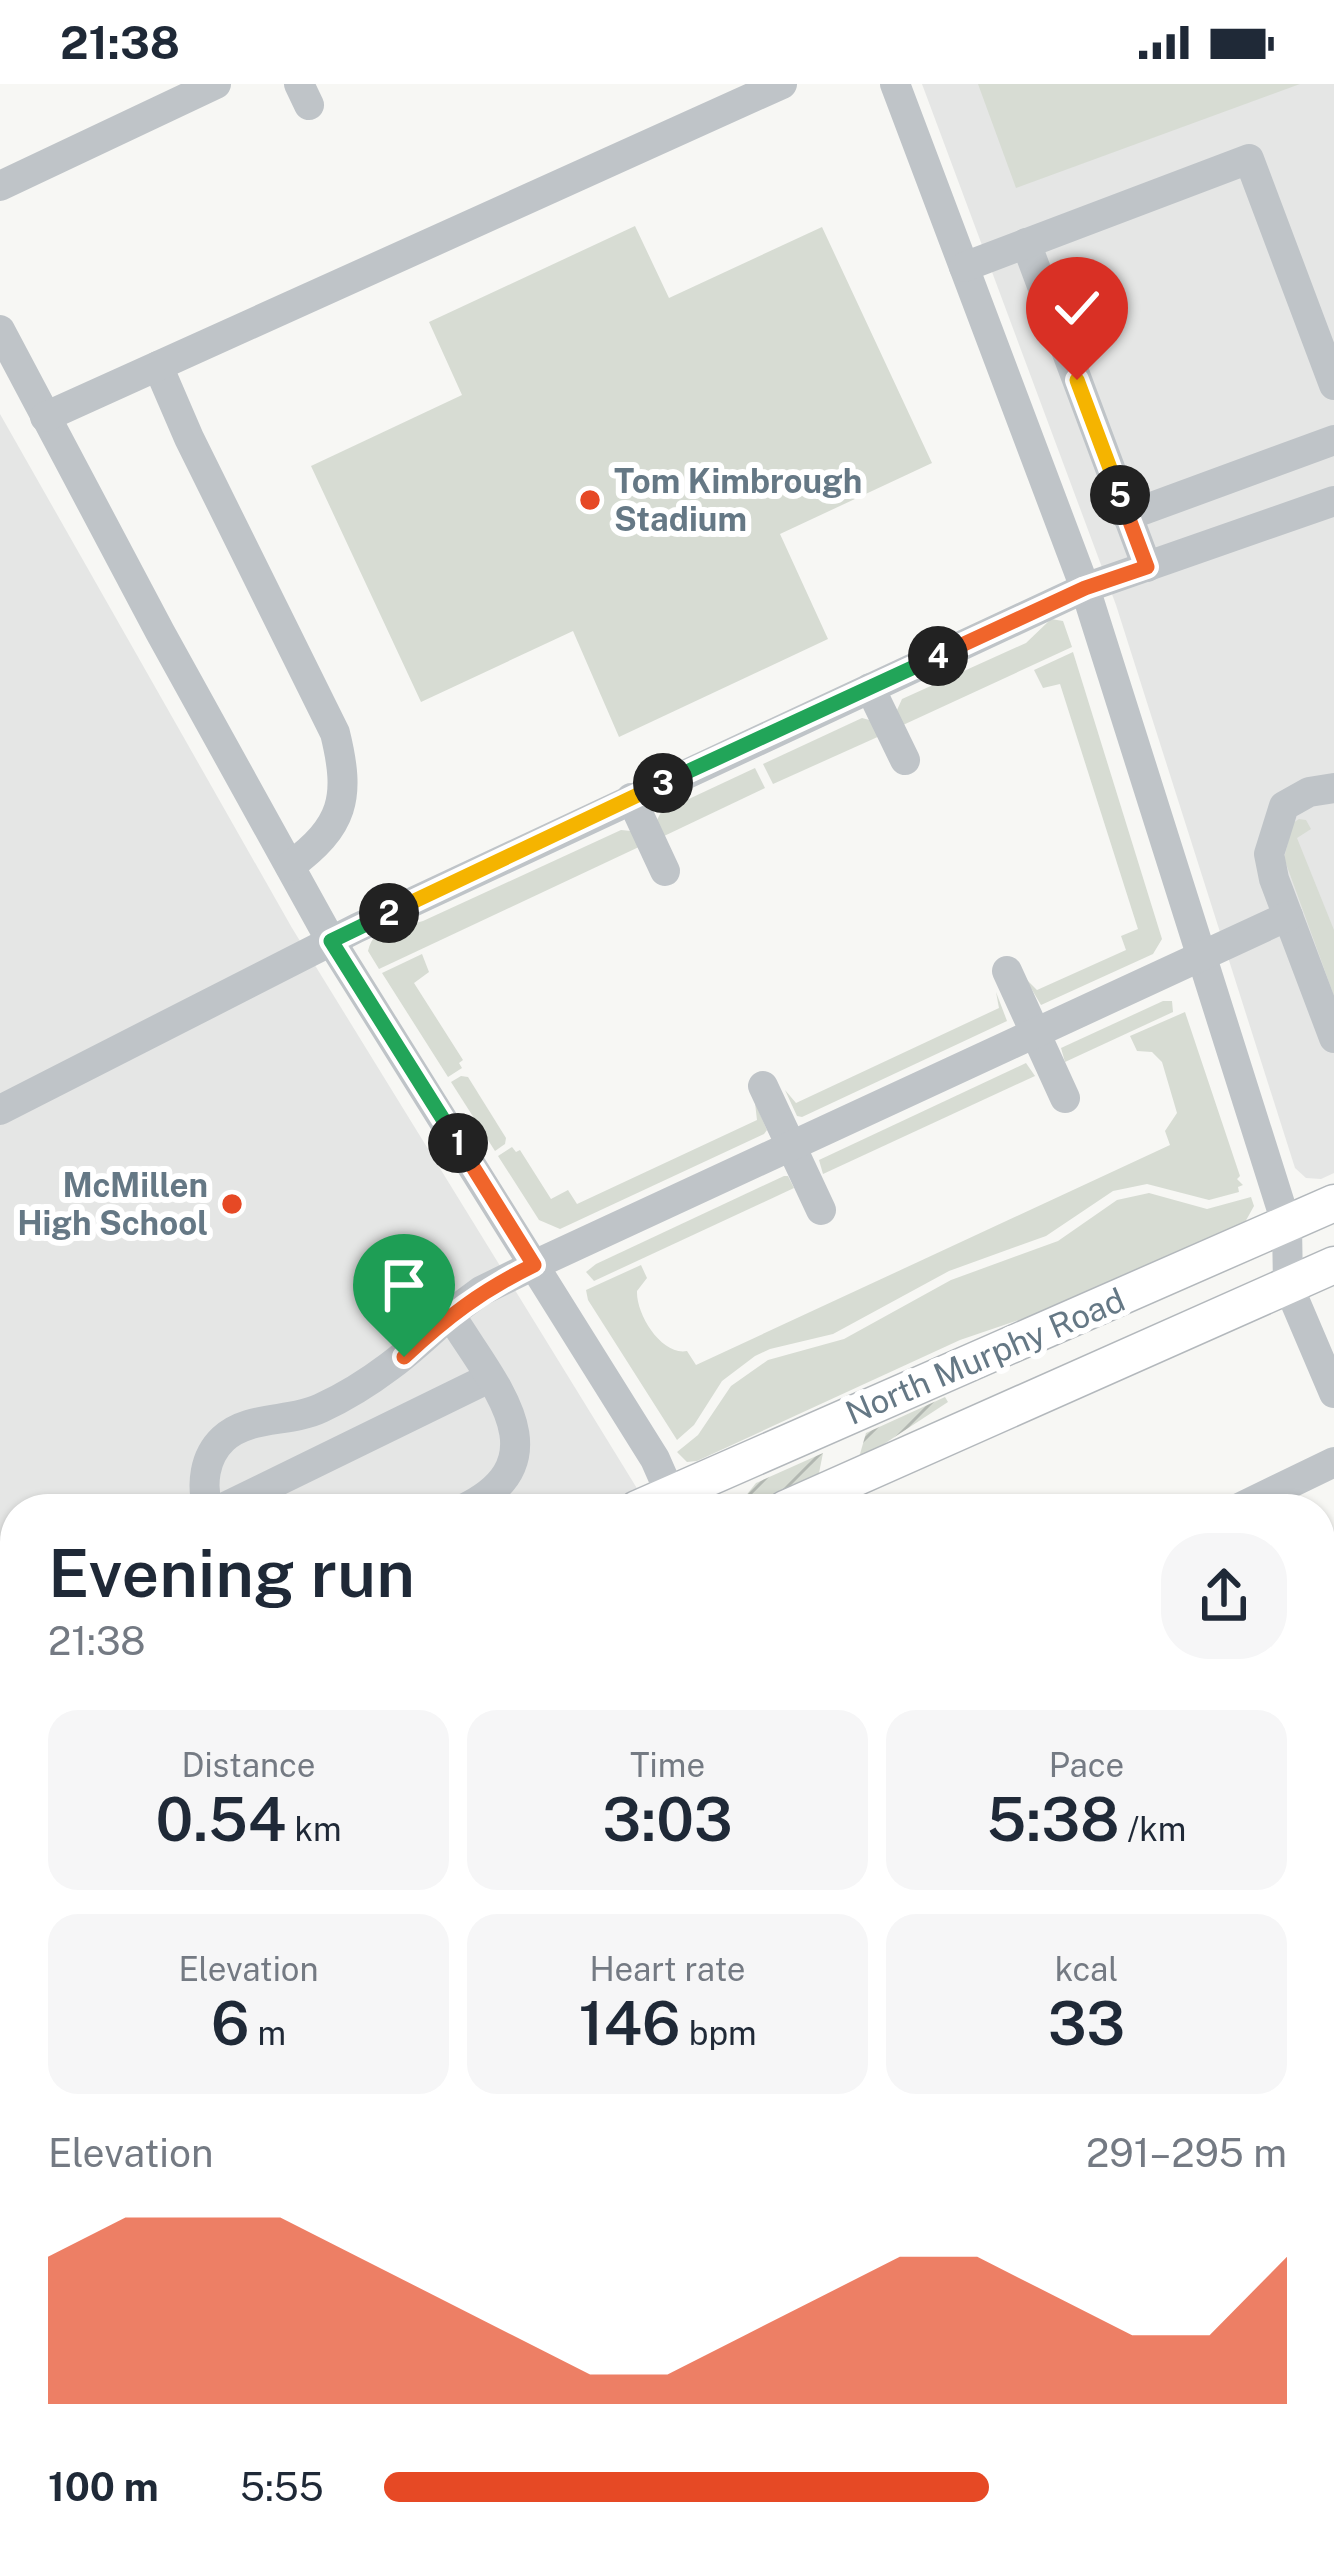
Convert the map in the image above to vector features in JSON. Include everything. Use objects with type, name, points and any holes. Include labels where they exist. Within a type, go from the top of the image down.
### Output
[{"type":"main road","name":"North Murphy Road","points":[[687,1494],[1334,1203]]},
{"type":"main road","name":"North Murphy Road","points":[[819,1494],[1288,1285],[1331,1275]]},
{"type":"street","points":[[0,186],[216,84]]},
{"type":"street","points":[[44,417],[782,84]]},
{"type":"street","points":[[895,84],[1085,588],[1287,1226],[1288,1285],[1334,1393]]},
{"type":"street","points":[[964,267],[1250,159],[1334,385]]},
{"type":"street","points":[[1026,243],[1147,567]]},
{"type":"street","points":[[0,330],[331,941],[655,1459],[671,1494]]},
{"type":"street","points":[[158,366],[335,733],[344,767],[339,811],[321,843],[290,866]]},
{"type":"street","points":[[1127,516],[1334,440]]},
{"type":"street","points":[[0,1110],[331,941],[1085,588],[1334,501]]},
{"type":"street","points":[[870,688],[905,760]]},
{"type":"street","points":[[1334,788],[1309,792],[1284,806],[1269,854],[1334,1038]]},
{"type":"street","points":[[631,798],[665,871]]},
{"type":"street","points":[[207,1494],[205,1474],[215,1449],[226,1437],[249,1424],[318,1410],[364,1385],[482,1291],[1288,916]]},
{"type":"street","points":[[1007,971],[1065,1098]]},
{"type":"street","points":[[763,1085],[821,1210]]},
{"type":"street","points":[[1287,1226],[1331,1275]]},
{"type":"street","points":[[450,1314],[516,1425],[516,1460],[490,1494]]},
{"type":"street","points":[[252,1494],[489,1378]]},
{"type":"street","points":[[1268,1494],[1334,1462]]},
{"type":"shaded area","points":[[922,84],[1334,84],[1334,1173],[1321,1179],[1306,1178],[1295,1168],[1116,605]]},
{"type":"shaded area","points":[[978,84],[1300,84],[1016,188]]},
{"type":"shaded area","name":"Tom Kimbrough Stadium","points":[[635,226],[669,298],[822,227],[932,463],[780,534],[828,639],[619,737],[573,631],[421,702],[311,466],[462,395],[429,322]]},
{"type":"shaded area","name":"McMillen High School","points":[[0,414],[292,928],[638,1490],[635,1494],[0,1494]]},
{"type":"shaded area","points":[[1051,619],[1063,621],[1072,647],[903,725],[897,710],[902,699],[1026,643]]},
{"type":"shaded area","points":[[1073,652],[1162,939],[1153,954],[1041,1005],[1025,978],[1037,990],[1126,950],[1121,936],[1138,929],[1060,684],[1043,688],[1034,670]]},
{"type":"shaded area","points":[[862,718],[873,721],[882,735],[773,784],[763,764]]},
{"type":"shaded area","points":[[755,768],[765,788],[662,837],[656,822],[661,812]]},
{"type":"shaded area","points":[[1306,820],[1311,829],[1297,838],[1334,930],[1334,996],[1284,858],[1293,823]]},
{"type":"shaded area","points":[[621,830],[631,831],[641,846],[379,969],[368,951],[382,931],[423,921]]},
{"type":"shaded area","points":[[422,954],[429,972],[414,983],[463,1060],[462,1068],[448,1077],[382,973]]},
{"type":"shaded area","points":[[996,992],[1007,1021],[797,1116],[785,1090],[796,1103],[999,1008]]},
{"type":"shaded area","points":[[1172,1001],[1173,1012],[1065,1062],[1061,1048]]},
{"type":"shaded area","points":[[1185,1012],[1240,1176],[1237,1179],[1243,1185],[1239,1192],[1209,1200],[1147,1184],[1113,1191],[1046,1236],[949,1271],[833,1334],[755,1356],[722,1381],[694,1425],[677,1440],[586,1290],[641,1265],[647,1278],[637,1291],[646,1322],[660,1341],[687,1351],[696,1365],[1170,1145],[1165,1131],[1177,1113],[1162,1062],[1152,1052],[1137,1051],[1130,1036]]},
{"type":"shaded area","points":[[1026,1063],[1035,1076],[823,1174],[819,1160]]},
{"type":"shaded area","points":[[468,1077],[506,1138],[495,1151],[451,1082]]},
{"type":"shaded area","points":[[755,1103],[767,1130],[764,1134],[560,1229],[539,1220],[498,1156],[512,1147],[520,1150],[551,1199],[568,1190],[577,1204],[757,1120]]},
{"type":"shaded area","points":[[784,1176],[794,1188],[594,1281],[586,1272],[596,1264]]},
{"type":"shaded area","points":[[1149,1193],[1207,1209],[1251,1197],[1254,1206],[1244,1224],[1072,1302],[960,1340],[697,1461],[687,1462],[677,1452],[698,1435],[731,1386],[768,1360],[844,1339],[951,1280],[1058,1241],[1117,1200]]},
{"type":"shaded area","points":[[945,1397],[948,1402],[858,1461],[866,1433]]},
{"type":"shaded area","points":[[823,1453],[817,1483],[793,1494],[747,1494],[756,1483]]},
{"type":"place","name":"Tom Kimbrough Stadium","points":[[590,500]]},
{"type":"place","name":"McMillen High School","points":[[232,1204]]},
{"type":"route","points":[[404,1357],[482,1291],[534,1265],[331,941],[1085,588],[1147,567],[1077,380]]}]
